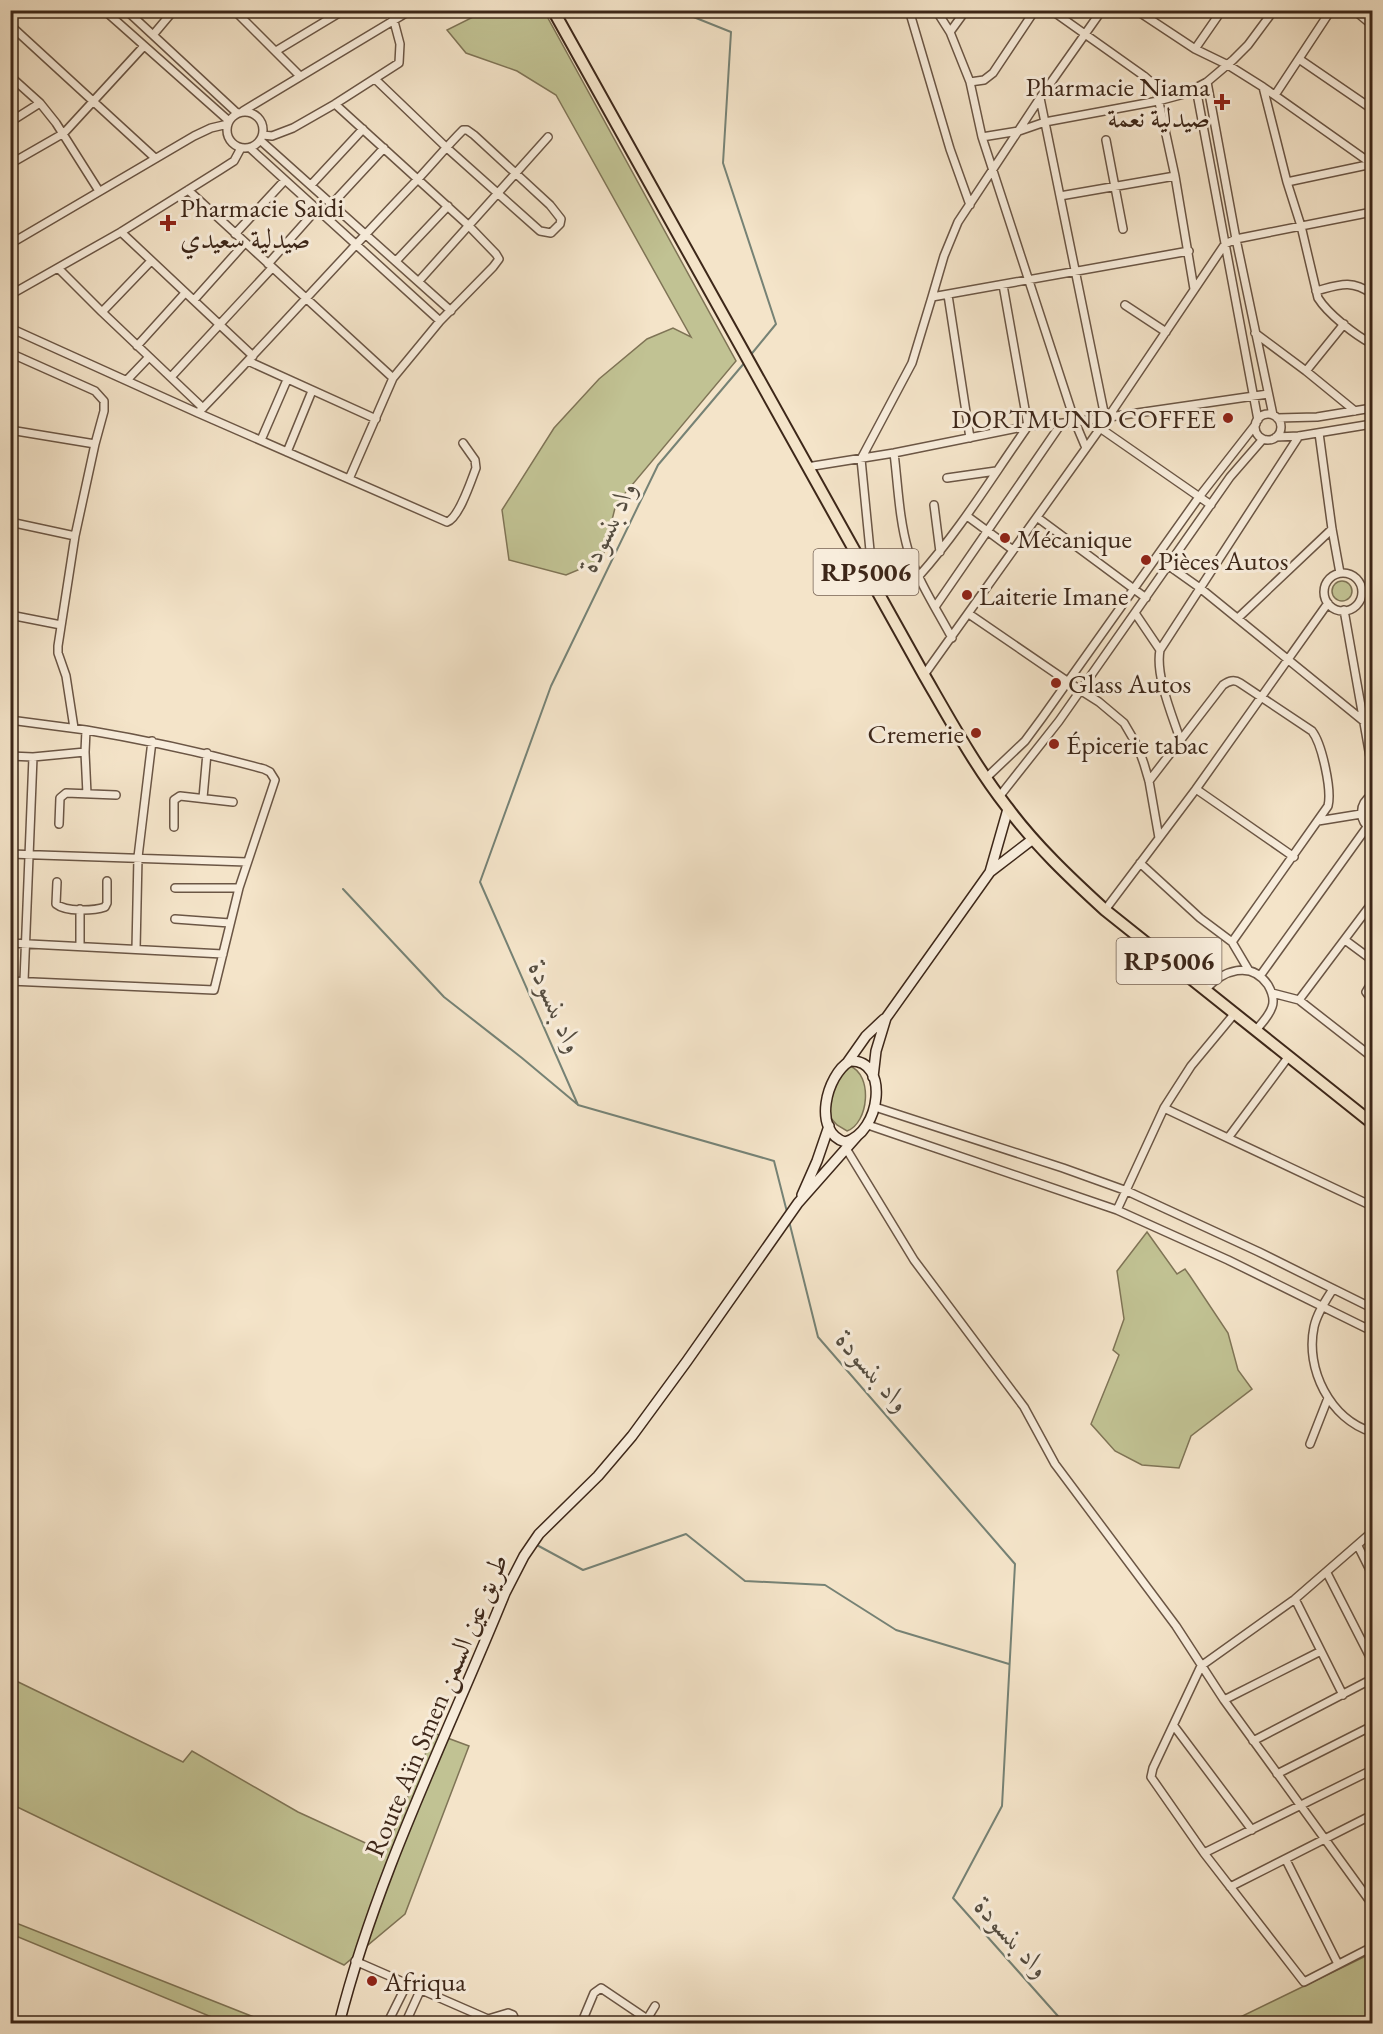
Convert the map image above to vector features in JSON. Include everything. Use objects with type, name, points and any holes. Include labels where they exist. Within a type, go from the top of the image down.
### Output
[{"type":"main road","name":"RP5006","points":[[553,10],[924,675],[999,797],[1033,839],[1105,910],[1372,1123]]},
{"type":"street","points":[[10,19],[20,10]]},
{"type":"street","points":[[104,10],[228,123],[228,136],[235,145],[241,148],[250,148],[262,138],[286,131],[335,104],[399,62],[400,44],[392,10]]},
{"type":"street","points":[[126,10],[240,112],[249,112],[260,118],[263,123],[262,138]]},
{"type":"street","points":[[153,35],[174,10]]},
{"type":"street","points":[[234,10],[300,76]]},
{"type":"street","points":[[276,51],[344,10]]},
{"type":"street","points":[[10,244],[203,131],[228,123],[240,112],[411,10]]},
{"type":"street","points":[[909,10],[946,138],[970,205]]},
{"type":"street","points":[[936,10],[950,32],[970,82],[982,137],[1075,422],[1086,448]]},
{"type":"street","points":[[950,32],[966,10]]},
{"type":"street","points":[[970,82],[984,80],[993,73],[1035,10]]},
{"type":"street","points":[[1051,10],[1148,79],[1155,89],[1189,251],[1194,290]]},
{"type":"street","points":[[874,585],[861,459],[912,363],[949,241],[958,222],[1040,98],[1102,10]]},
{"type":"street","points":[[1136,10],[1195,49],[1228,65],[1263,87],[1372,164]]},
{"type":"street","points":[[982,137],[1020,131],[1045,122],[1184,94],[1207,82],[1228,65],[1248,45],[1274,10]]},
{"type":"street","points":[[1275,95],[1331,10]]},
{"type":"street","points":[[1354,10],[1372,25]]},
{"type":"street","points":[[1195,49],[1218,12]]},
{"type":"street","points":[[10,25],[155,158]]},
{"type":"street","points":[[10,164],[64,133],[144,46]]},
{"type":"street","points":[[1299,59],[1372,109]]},
{"type":"street","points":[[10,76],[40,103],[64,133],[99,191]]},
{"type":"street","points":[[201,411],[366,233],[418,179],[447,148],[462,131],[467,130],[559,214],[561,222],[554,231],[548,234],[540,231],[447,148],[375,79]]},
{"type":"street","points":[[1207,82],[1268,394],[1275,416],[1280,421],[1281,430],[1276,437]]},
{"type":"street","points":[[1263,87],[1318,298],[1344,324],[1372,344]]},
{"type":"street","points":[[1196,88],[1253,396],[1257,432],[1267,440],[1372,424]]},
{"type":"street","points":[[1040,98],[1107,416]]},
{"type":"street","points":[[10,122],[40,103]]},
{"type":"street","points":[[335,104],[468,225],[496,254],[498,261],[440,321],[393,378],[349,479]]},
{"type":"street","points":[[311,185],[363,129]]},
{"type":"street","points":[[419,281],[548,137]]},
{"type":"street","points":[[262,138],[451,311]]},
{"type":"street","points":[[1106,140],[1123,229]]},
{"type":"street","points":[[10,295],[121,232],[231,163],[241,148]]},
{"type":"street","points":[[250,148],[440,321]]},
{"type":"street","points":[[332,204],[384,148]]},
{"type":"street","points":[[1287,182],[1372,164]]},
{"type":"street","points":[[1060,196],[1174,176]]},
{"type":"street","points":[[235,234],[285,180]]},
{"type":"street","points":[[188,190],[305,300],[393,378]]},
{"type":"street","points":[[396,261],[448,206]]},
{"type":"street","points":[[171,377],[220,325],[317,209]]},
{"type":"street","points":[[924,675],[1038,518],[1225,244],[1236,239],[1371,214]]},
{"type":"street","points":[[121,232],[220,325],[250,359],[287,380],[375,419]]},
{"type":"street","points":[[194,300],[245,243]]},
{"type":"street","points":[[932,297],[1189,251]]},
{"type":"street","points":[[102,312],[151,261]]},
{"type":"street","points":[[58,268],[171,377],[201,411]]},
{"type":"street","points":[[1316,291],[1351,284],[1372,292]]},
{"type":"street","points":[[919,576],[967,516],[1028,426],[1004,285]]},
{"type":"street","points":[[137,346],[185,292]]},
{"type":"street","points":[[948,295],[970,438]]},
{"type":"street","points":[[1125,305],[1166,332]]},
{"type":"street","points":[[1306,370],[1344,324]]},
{"type":"street","points":[[10,328],[447,522],[457,512],[476,468],[476,460],[463,442]]},
{"type":"street","points":[[1255,333],[1306,370],[1354,411]]},
{"type":"street","points":[[10,353],[100,394],[104,401],[105,409],[75,536],[57,653],[66,676],[74,728]]},
{"type":"street","points":[[126,380],[149,357]]},
{"type":"street","points":[[261,440],[287,380]]},
{"type":"street","points":[[287,452],[312,391]]},
{"type":"street","points":[[807,468],[1028,426],[1061,424],[1268,394]]},
{"type":"street","points":[[986,778],[1025,741],[1199,497],[1257,422],[1265,415],[1317,417],[1372,408]]},
{"type":"street","points":[[935,607],[1061,424]]},
{"type":"street","points":[[1100,428],[1211,505]]},
{"type":"street","points":[[10,429],[95,444]]},
{"type":"street","points":[[1319,433],[1340,573]]},
{"type":"street","points":[[1180,742],[1162,676],[1159,662],[1160,650],[1299,436]]},
{"type":"street","points":[[999,797],[1039,748],[1243,460],[1263,439]]},
{"type":"street","points":[[894,453],[904,532],[912,561],[952,638]]},
{"type":"street","points":[[947,478],[996,471]]},
{"type":"street","points":[[934,505],[940,552]]},
{"type":"street","points":[[967,516],[1013,550]]},
{"type":"street","points":[[1038,518],[1146,598]]},
{"type":"street","points":[[10,522],[75,536]]},
{"type":"street","points":[[1238,618],[1332,529]]},
{"type":"street","points":[[1169,566],[1238,618],[1366,723]]},
{"type":"street","points":[[1340,573],[1355,578],[1361,589],[1356,604],[1344,610],[1334,609],[1328,603],[1324,593],[1325,585],[1330,578],[1340,573]]},
{"type":"street","points":[[1105,910],[1196,789],[1328,603]]},
{"type":"street","points":[[1344,610],[1366,723],[1372,768]]},
{"type":"street","points":[[1135,613],[1160,650]]},
{"type":"street","points":[[969,614],[1099,702],[1124,723],[1138,747],[1149,781],[1159,838]]},
{"type":"street","points":[[10,615],[61,625]]},
{"type":"street","points":[[1149,781],[1227,682],[1236,681],[1312,731],[1318,741],[1329,797],[1326,811],[1232,942]]},
{"type":"street","points":[[10,720],[152,741],[207,753],[264,769],[270,772],[274,779],[272,791],[238,888],[214,990],[10,981]]},
{"type":"street","points":[[86,730],[87,794]]},
{"type":"street","points":[[135,949],[138,857],[152,741]]},
{"type":"street","points":[[10,756],[33,757],[85,752]]},
{"type":"street","points":[[203,798],[207,753]]},
{"type":"street","points":[[24,981],[33,757]]},
{"type":"street","points":[[1196,789],[1294,857]]},
{"type":"street","points":[[59,824],[62,795],[66,793],[116,795]]},
{"type":"street","points":[[1260,976],[1370,828],[1363,821],[1361,814],[1364,802],[1372,795]]},
{"type":"street","points":[[174,827],[176,797],[233,802]]},
{"type":"street","points":[[990,872],[1008,808]]},
{"type":"street","points":[[1318,821],[1361,814]]},
{"type":"street","points":[[847,1063],[853,1061],[868,1068],[873,1077],[876,1092],[875,1107],[868,1125],[851,1141],[842,1142],[834,1136],[829,1126],[826,1109],[828,1091],[835,1076],[866,1036],[886,1018],[990,872],[1033,839]]},
{"type":"street","points":[[10,854],[247,862]]},
{"type":"street","points":[[1140,863],[1200,918],[1232,942],[1248,969],[1260,976],[1272,993],[1273,1002],[1270,1011],[1256,1030]]},
{"type":"street","points":[[57,882],[56,904],[59,907],[80,909],[105,907],[107,881]]},
{"type":"street","points":[[175,888],[238,888]]},
{"type":"street","points":[[1299,1000],[1372,903]]},
{"type":"street","points":[[80,909],[80,946]]},
{"type":"street","points":[[175,919],[231,923]]},
{"type":"street","points":[[1345,940],[1372,960]]},
{"type":"street","points":[[10,943],[223,954]]},
{"type":"street","points":[[1205,990],[1225,974],[1248,969]]},
{"type":"street","points":[[1372,982],[1366,992],[1372,1000]]},
{"type":"street","points":[[1272,993],[1299,1000],[1372,1057]]},
{"type":"street","points":[[1117,1210],[1164,1108],[1191,1066],[1235,1013]]},
{"type":"street","points":[[873,1077],[878,1040],[886,1018]]},
{"type":"street","points":[[1228,1138],[1289,1056]]},
{"type":"street","points":[[875,1107],[1064,1168],[1126,1191],[1183,1216],[1372,1308]]},
{"type":"street","points":[[1164,1108],[1372,1206]]},
{"type":"street","points":[[868,1125],[1117,1210],[1190,1242],[1372,1331]]},
{"type":"street","name":"Route Aïn Smen طريق عين السمن","points":[[798,1203],[817,1161],[829,1126]]},
{"type":"street","name":"Route Aïn Smen طريق عين السمن","points":[[339,2024],[356,1961],[379,1892],[505,1593],[524,1556],[539,1534],[586,1488],[632,1437],[789,1215],[858,1135]]},
{"type":"street","points":[[847,1150],[914,1260],[1016,1395],[1055,1464],[1166,1611],[1224,1700],[1372,1904]]},
{"type":"street","points":[[1333,1289],[1315,1324],[1313,1350],[1317,1376],[1328,1398],[1358,1426],[1372,1432]]},
{"type":"street","points":[[1310,1444],[1328,1398]]},
{"type":"street","points":[[1372,1532],[1295,1599],[1201,1666],[1190,1685],[1151,1777],[1204,1853],[1304,1982],[1372,1947]]},
{"type":"street","points":[[1358,1546],[1372,1574]]},
{"type":"street","points":[[1327,1573],[1372,1661]]},
{"type":"street","points":[[1295,1599],[1343,1695]]},
{"type":"street","points":[[1224,1700],[1321,1652]]},
{"type":"street","points":[[1253,1741],[1372,1678]]},
{"type":"street","points":[[1174,1726],[1252,1830]]},
{"type":"street","points":[[1277,1774],[1372,1726]]},
{"type":"street","points":[[1204,1853],[1372,1770]]},
{"type":"street","points":[[1230,1887],[1372,1815]]},
{"type":"street","points":[[1286,1860],[1338,1964]]},
{"type":"street","points":[[356,1961],[489,2021],[508,2013],[513,2015],[518,2024]]},
{"type":"street","points":[[387,2024],[407,1984]]},
{"type":"street","points":[[581,2024],[594,1993],[601,1988],[646,2021],[655,2006]]},
{"type":"street","points":[[391,2016],[405,2022],[420,1991]]},
{"type":"green space","points":[[485,11],[544,11],[736,361],[616,504],[602,560],[566,575],[509,560],[502,510],[554,428],[599,379],[647,339],[673,328],[691,337],[556,95],[517,71],[466,53],[447,30]]},
{"type":"green space","points":[[1342,581],[1349,584],[1352,591],[1349,598],[1342,601],[1335,598],[1332,591],[1335,584]]},
{"type":"green space","points":[[850,1066],[862,1079],[865,1099],[860,1119],[847,1131],[829,1116],[833,1082],[842,1071]]},
{"type":"green space","points":[[1147,1232],[1177,1274],[1185,1269],[1190,1276],[1228,1333],[1238,1370],[1252,1389],[1191,1436],[1179,1468],[1142,1465],[1115,1451],[1091,1424],[1119,1355],[1113,1350],[1124,1319],[1117,1271]]},
{"type":"green space","points":[[10,1678],[183,1762],[192,1751],[298,1812],[385,1852],[434,1733],[469,1746],[405,1914],[344,1965],[11,1804]]},
{"type":"green space","points":[[10,1921],[269,2023],[226,2023],[11,1934]]},
{"type":"green space","points":[[1372,1953],[1372,2023],[1237,2024],[1232,2021]]},
{"type":"waterway","name":"واد بنسودة","points":[[676,10],[731,32],[723,163],[776,324],[749,357]]},
{"type":"waterway","name":"واد بنسودة","points":[[746,361],[658,465],[551,686],[480,882],[578,1105],[774,1161],[787,1212]]},
{"type":"waterway","name":"واد بنسودة","points":[[343,889],[444,997],[577,1104]]},
{"type":"waterway","name":"واد بنسودة","points":[[789,1221],[818,1337],[1015,1564],[1002,1806],[953,1898],[1065,2024]]},
{"type":"waterway","name":"واد بنسودة","points":[[535,1544],[583,1570],[686,1534],[745,1581],[825,1585],[896,1630],[1009,1664]]},
{"type":"place","name":"Pharmacie Niama صيدلية نعمة","points":[[1222,102]]},
{"type":"place","name":"Pharmacie Saidi صيدلية سعيدي","points":[[168,223]]},
{"type":"place","name":"DORTMUND COFFEE","points":[[1228,418]]},
{"type":"place","name":"Mécanique","points":[[1005,538]]},
{"type":"place","name":"Pièces Autos","points":[[1146,560]]},
{"type":"place","name":"Laiterie Imane","points":[[967,595]]},
{"type":"place","name":"Glass Autos","points":[[1056,683]]},
{"type":"place","name":"Cremerie","points":[[976,733]]},
{"type":"place","name":"Épicerie tabac","points":[[1054,744]]},
{"type":"place","name":"Afriqua","points":[[372,1981]]}]
